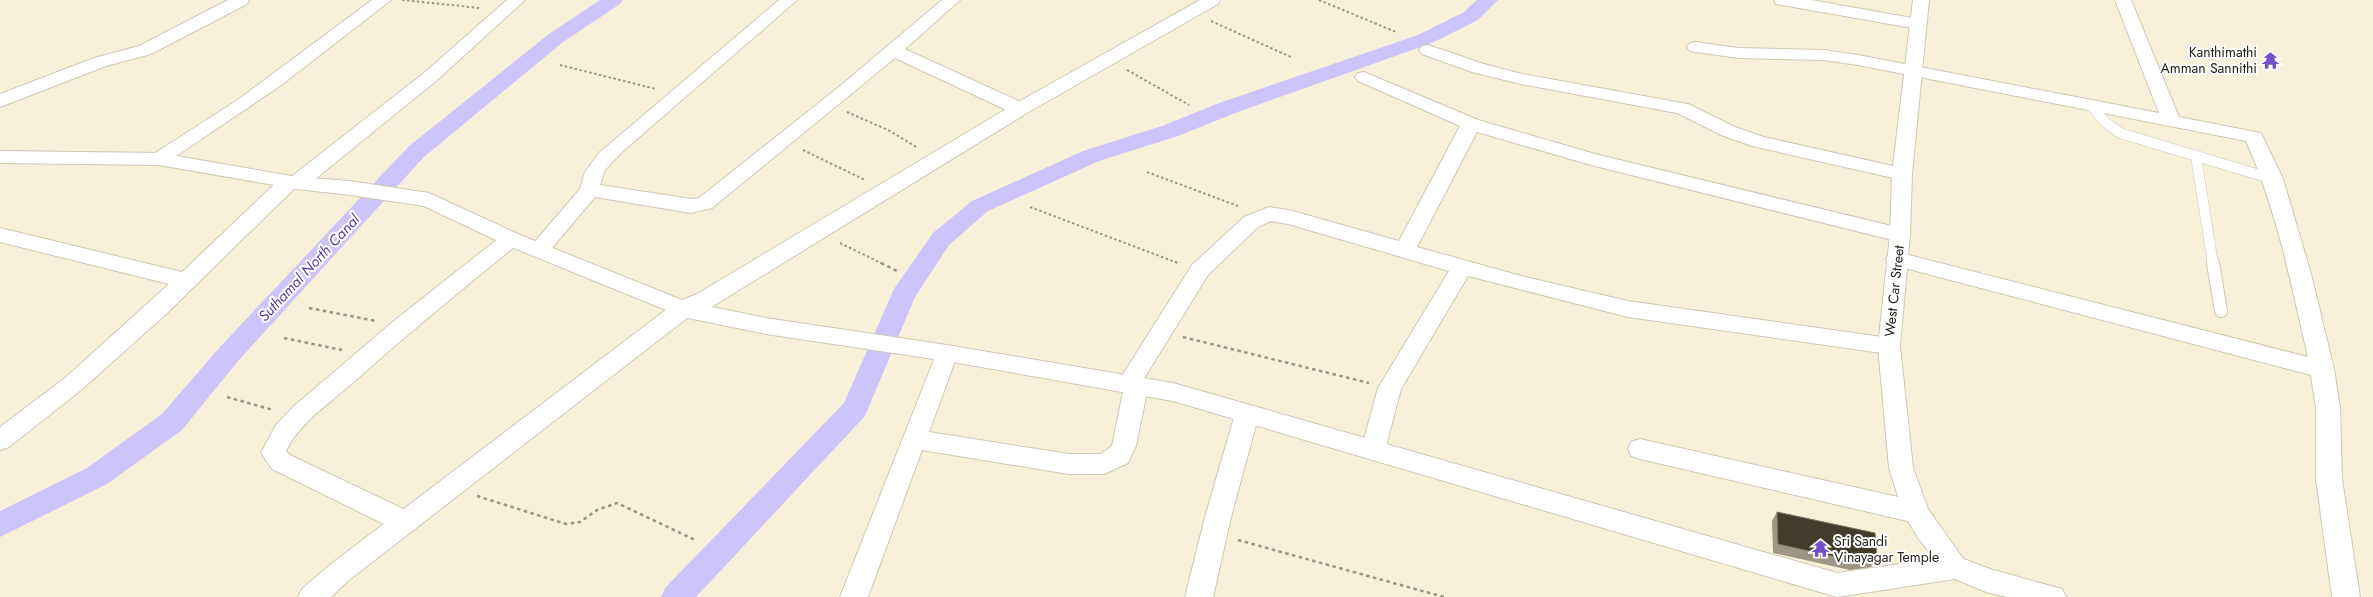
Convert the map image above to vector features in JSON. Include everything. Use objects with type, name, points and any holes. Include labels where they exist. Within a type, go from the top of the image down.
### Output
[{"type":"street","points":[[0,101],[100,62],[145,50],[241,0]]},
{"type":"street","points":[[159,159],[190,141],[272,83],[383,0]]},
{"type":"street","points":[[539,250],[590,190],[590,178],[596,168],[615,148],[789,0]]},
{"type":"street","points":[[312,597],[340,572],[684,309],[705,300],[816,231],[1020,109],[1212,0]]},
{"type":"street","points":[[1782,0],[1918,24]]},
{"type":"street","name":"West Car Street","points":[[1920,0],[1914,70],[1902,174],[1900,236],[1889,346],[1901,468],[1916,512],[1927,530],[1956,567]]},
{"type":"street","points":[[2123,0],[2171,120]]},
{"type":"street","points":[[590,190],[691,206],[705,204],[782,140],[829,104],[892,50],[944,2]]},
{"type":"street","points":[[0,440],[73,384],[293,182],[430,77],[512,5]]},
{"type":"street","points":[[1696,47],[1738,53],[1824,55],[1914,70],[2254,136],[2273,179],[2300,274],[2322,369],[2328,408],[2329,479],[2346,597]]},
{"type":"street","points":[[892,50],[1020,109]]},
{"type":"street","points":[[1428,50],[1478,68],[1521,79],[1681,108],[1692,112],[1728,131],[1759,142],[1902,174]]},
{"type":"street","points":[[1364,77],[1471,124],[1592,159],[1900,236]]},
{"type":"street","points":[[1405,249],[1471,124]]},
{"type":"street","points":[[0,156],[159,159],[293,182],[350,188],[429,200],[511,239],[684,309],[766,326],[947,353],[1173,392],[1373,450],[1836,591],[1956,567],[1986,580],[2052,597]]},
{"type":"street","points":[[914,439],[1068,464],[1104,464],[1119,456],[1124,446],[1132,386],[1162,331],[1200,270],[1251,222],[1269,214],[1289,217],[1405,249],[1499,278],[1598,302],[1683,319],[1792,331],[1889,346]]},
{"type":"street","points":[[0,235],[186,281]]},
{"type":"street","points":[[405,522],[281,462],[273,453],[285,430],[299,417],[402,326],[511,239]]},
{"type":"street","points":[[1897,259],[2322,369]]},
{"type":"street","points":[[1373,450],[1390,388],[1462,267]]},
{"type":"street","points":[[854,597],[947,353]]},
{"type":"street","points":[[1199,597],[1214,534],[1247,414]]},
{"type":"street","points":[[1640,449],[1916,512]]},
{"type":"lane","points":[[2092,105],[2105,122],[2120,133],[2273,179]]},
{"type":"lane","points":[[2196,156],[2221,311]]},
{"type":"path","points":[[399,0],[512,5]]},
{"type":"path","points":[[1319,0],[1396,32]]},
{"type":"path","points":[[1191,12],[1291,57]]},
{"type":"path","points":[[1108,59],[1190,106]]},
{"type":"path","points":[[560,65],[678,94]]},
{"type":"path","points":[[829,104],[888,130],[937,159]]},
{"type":"path","points":[[782,140],[885,190]]},
{"type":"path","points":[[1147,172],[1234,205],[1269,214]]},
{"type":"path","points":[[1030,207],[1148,253],[1200,270]]},
{"type":"path","points":[[816,231],[897,271]]},
{"type":"path","points":[[309,308],[402,326]]},
{"type":"path","points":[[1162,331],[1390,388]]},
{"type":"path","points":[[284,338],[368,355]]},
{"type":"path","points":[[227,397],[299,417]]},
{"type":"path","points":[[452,486],[529,514],[566,524],[580,522],[597,510],[617,503],[697,541]]},
{"type":"path","points":[[1214,534],[1444,597]]},
{"type":"building","name":"Sri Sandi Vinayagar Temple","points":[[1777,512],[1875,533],[1877,558],[1855,561],[1778,544]]},
{"type":"waterway","name":"Suthamal North Canal","points":[[0,525],[97,476],[172,422],[229,354],[416,152],[556,38],[613,0]]},
{"type":"waterway","points":[[676,597],[855,409],[903,295],[941,239],[980,206],[1091,156],[1170,131],[1227,108],[1425,39],[1471,16],[1488,0]]},
{"type":"place","name":"Kanthimathi Amman Sannithi","points":[[2270,60]]},
{"type":"place","name":"Sri Sandi Vinayagar Temple","points":[[1821,549]]}]
